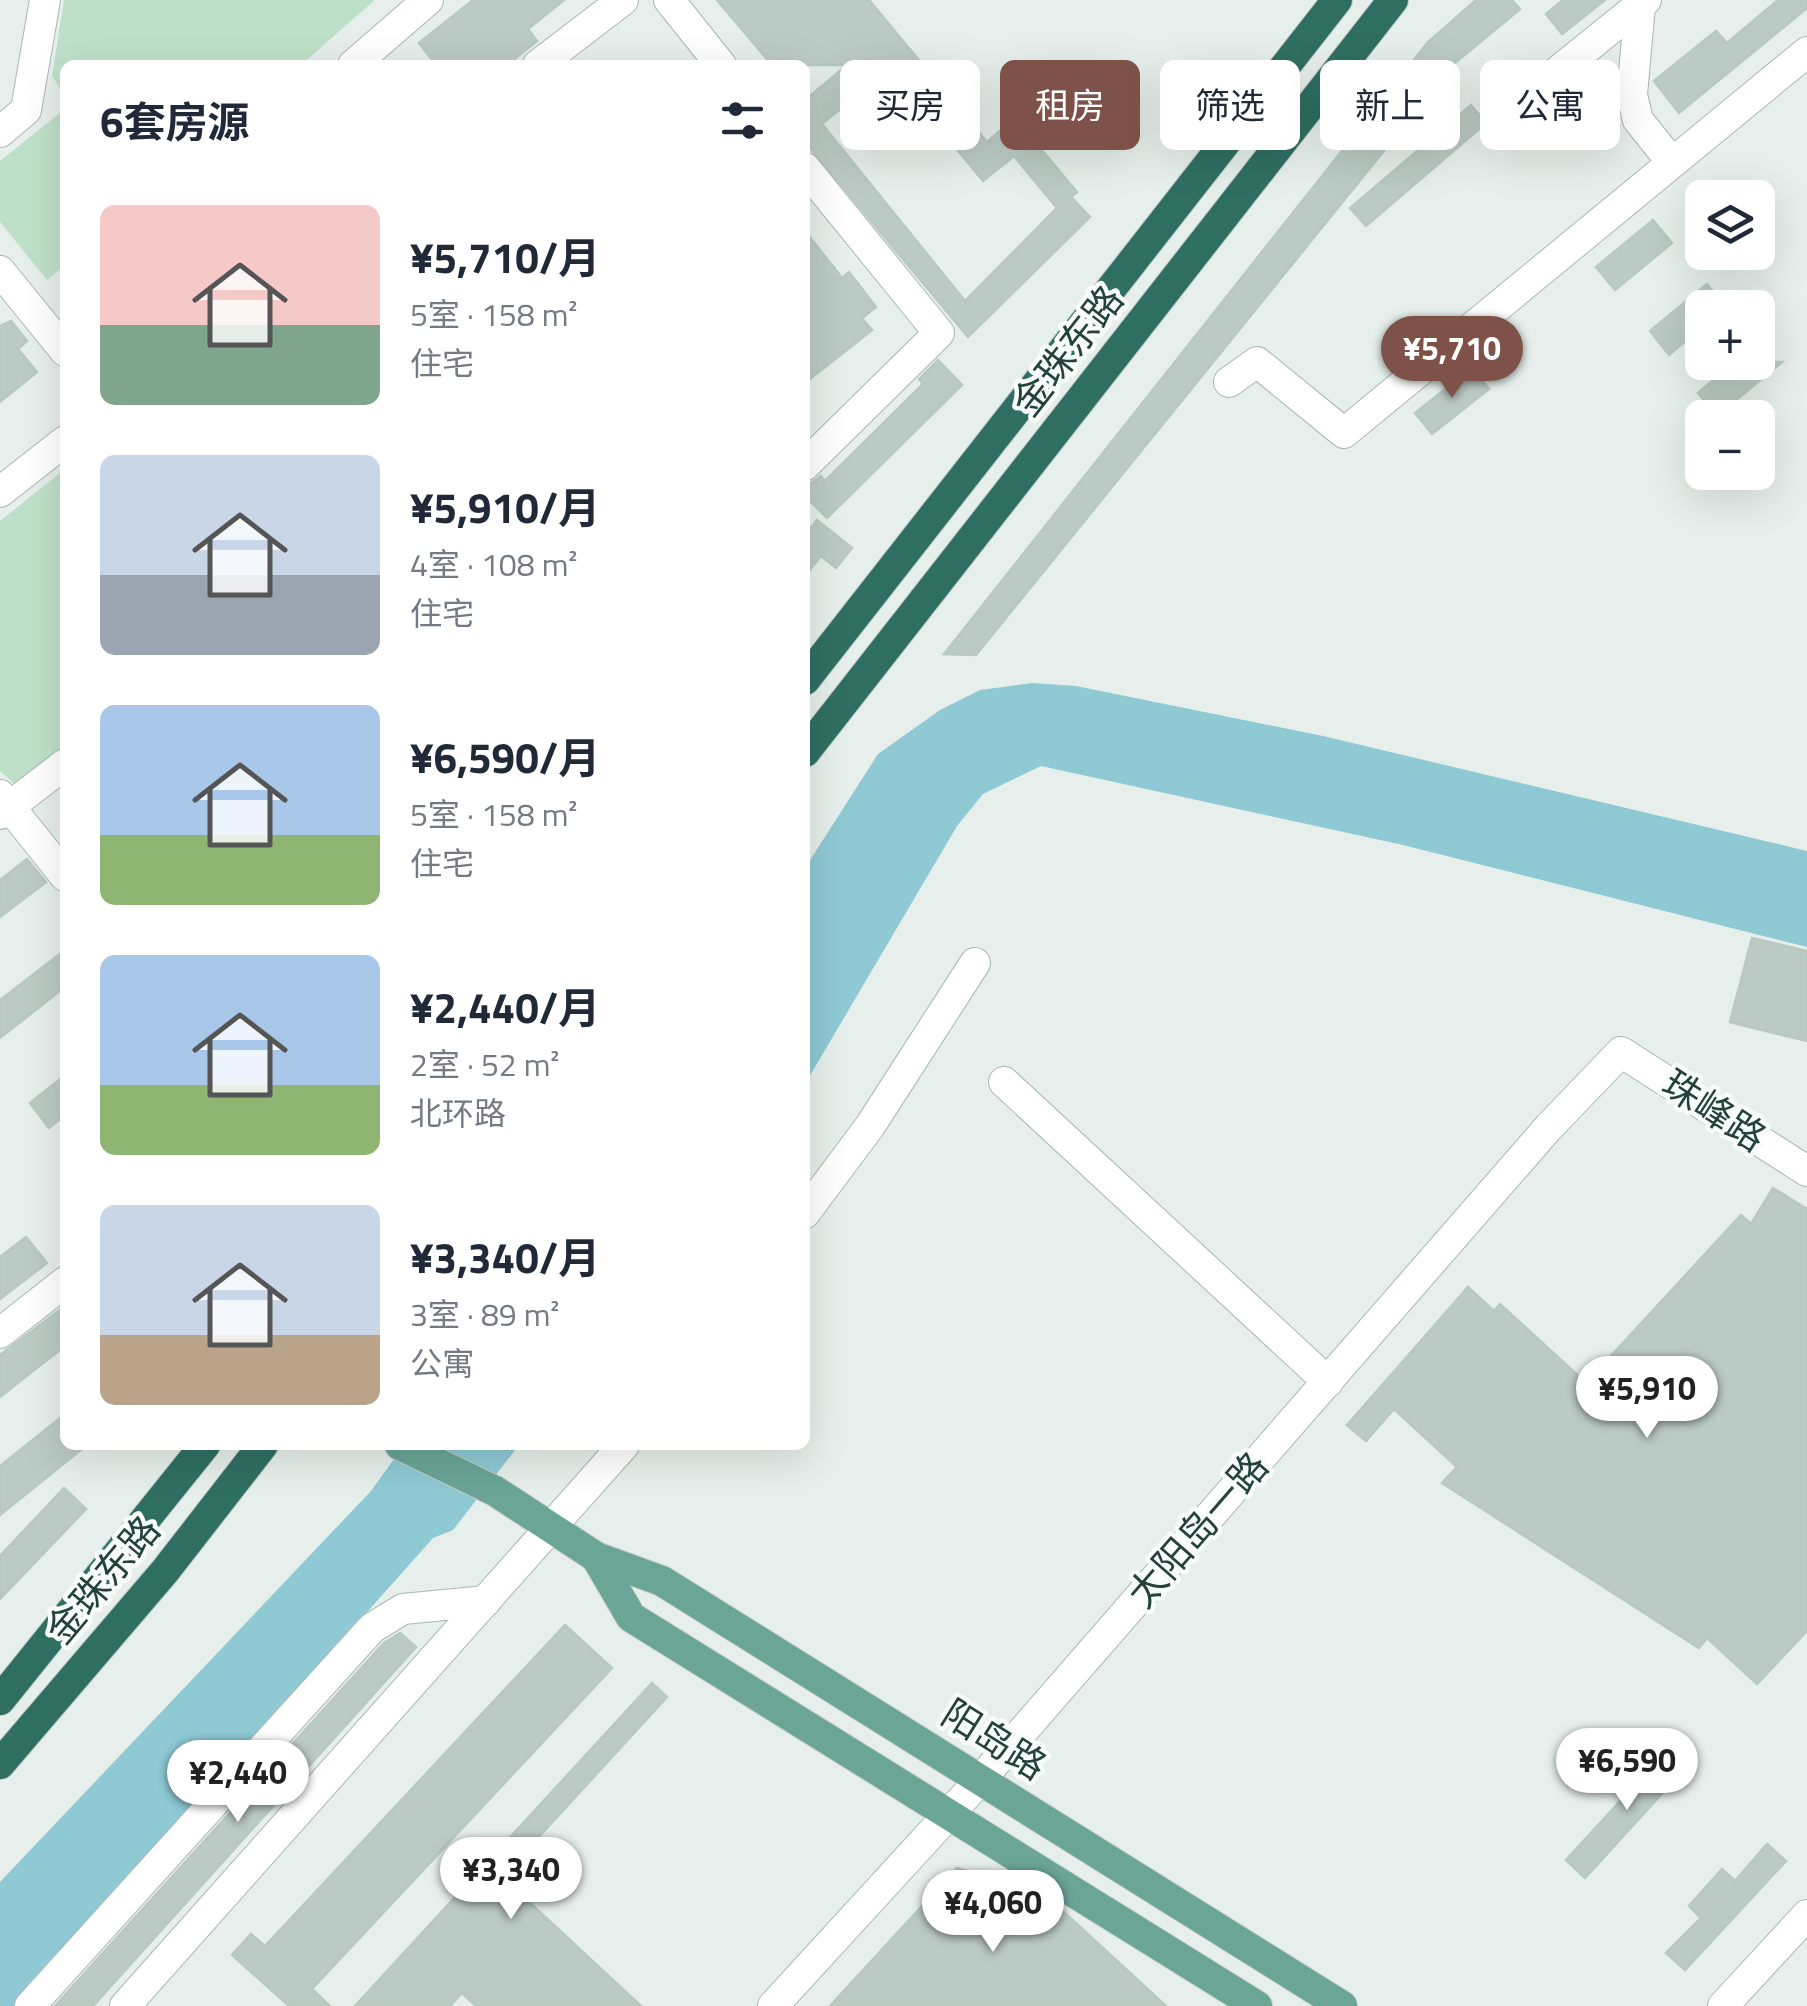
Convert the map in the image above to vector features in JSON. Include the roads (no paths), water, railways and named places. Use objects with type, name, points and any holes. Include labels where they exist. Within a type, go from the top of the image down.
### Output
[{"type":"highway","name":"金珠东路","points":[[810,674],[1336,0]]},
{"type":"highway","name":"金珠东路","points":[[810,746],[1393,0]]},
{"type":"highway","name":"金珠东路","points":[[0,1700],[201,1450]]},
{"type":"highway","name":"金珠东路","points":[[0,1764],[165,1570],[259,1450]]},
{"type":"main road","name":"阳岛路","points":[[410,1450],[495,1492],[596,1557],[662,1581],[1342,2006]]},
{"type":"main road","name":"阳岛路","points":[[596,1557],[631,1617],[1257,2006]]},
{"type":"street","points":[[0,132],[26,110],[45,0]]},
{"type":"street","points":[[358,60],[428,0]]},
{"type":"street","points":[[545,60],[623,0]]},
{"type":"street","points":[[668,0],[718,60]]},
{"type":"street","points":[[1572,60],[1643,2]]},
{"type":"street","points":[[1643,2],[1632,95],[1638,120],[1670,160]]},
{"type":"street","points":[[1229,382],[1256,362],[1344,433],[1670,160],[1807,52]]},
{"type":"street","points":[[810,174],[939,333],[810,459]]},
{"type":"street","points":[[0,271],[60,345]]},
{"type":"street","points":[[0,492],[60,445]]},
{"type":"street","points":[[60,767],[3,805],[60,870]]},
{"type":"street","points":[[810,1206],[870,1126],[976,963]]},
{"type":"street","name":"珠峰路","points":[[1621,1052],[1807,1171]]},
{"type":"street","name":"太阳岛一路","points":[[773,2006],[981,1778],[1548,1128],[1621,1052]]},
{"type":"street","points":[[1004,1082],[1328,1382]]},
{"type":"street","points":[[0,1333],[60,1286]]},
{"type":"street","points":[[125,2006],[619,1450]]},
{"type":"street","points":[[30,2006],[372,1628],[402,1609],[486,1601]]},
{"type":"street","points":[[1722,2006],[1807,1915]]},
{"type":"water","points":[[1032,683],[1076,686],[1323,736],[1807,851],[1807,947],[1403,845],[1041,766],[983,794],[957,826],[810,1076],[810,860],[878,754],[940,710],[980,690]]},
{"type":"water","points":[[400,1450],[515,1450],[453,1530],[433,1538],[16,2006],[0,2006],[0,1882],[371,1491]]}]
